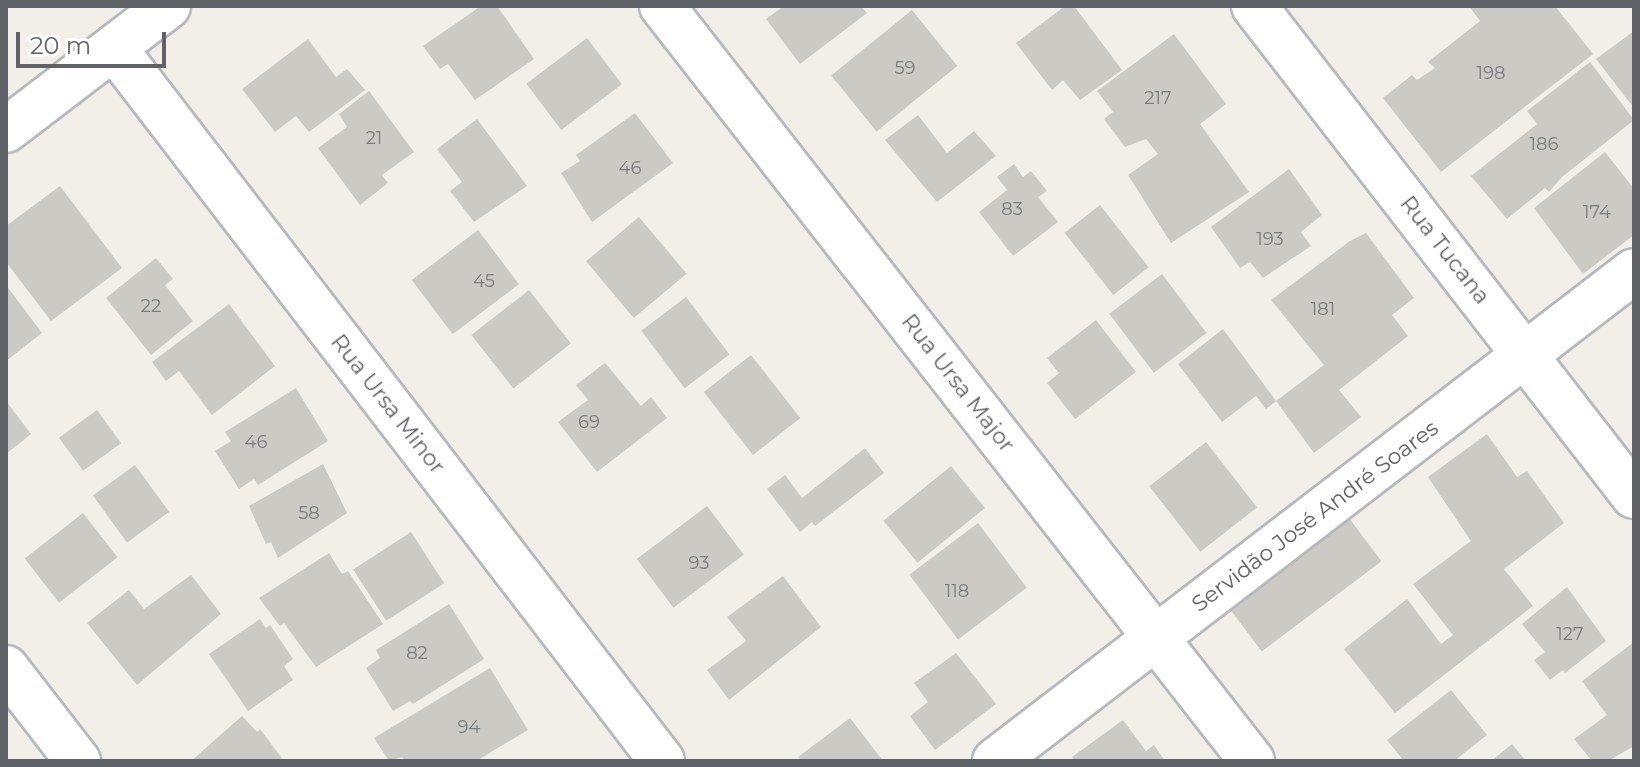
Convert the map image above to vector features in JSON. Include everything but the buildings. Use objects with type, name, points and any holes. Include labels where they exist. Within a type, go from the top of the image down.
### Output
[{"type":"street","points":[[6,130],[168,6]]},
{"type":"street","name":"Rua Ursa Major","points":[[662,6],[1252,761]]},
{"type":"street","name":"Rua Tucana","points":[[1254,6],[1634,496]]},
{"type":"street","name":"Rua Ursa Minor","points":[[114,48],[662,761]]},
{"type":"street","name":"Servidão José André Soares","points":[[995,761],[1634,271]]},
{"type":"street","points":[[6,668],[78,761]]}]
